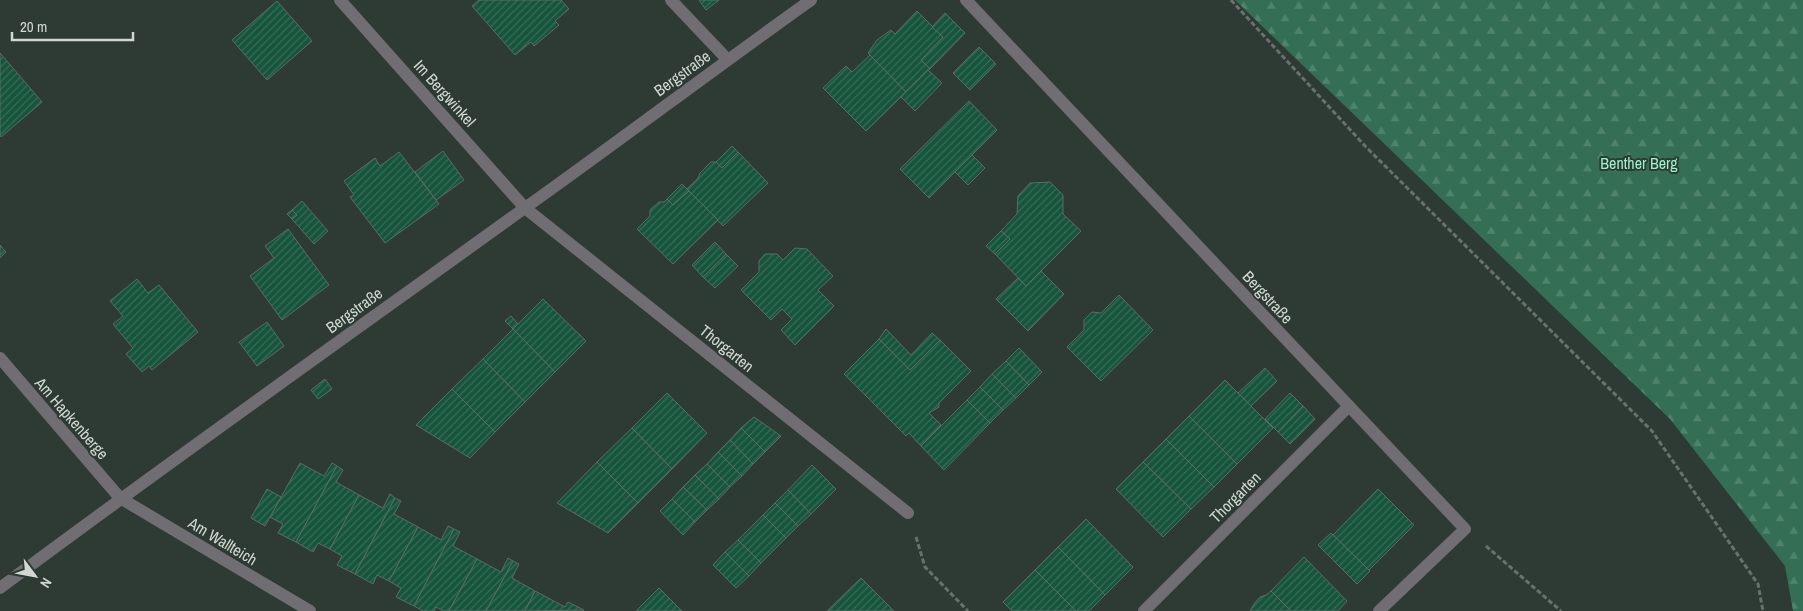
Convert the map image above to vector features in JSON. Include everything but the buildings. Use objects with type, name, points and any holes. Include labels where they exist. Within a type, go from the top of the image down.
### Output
[{"type":"street","name":"Im Bergwinkel","points":[[340,0],[525,208]]},
{"type":"street","name":"Bergstraße","points":[[671,0],[727,59]]},
{"type":"street","name":"Bergstraße","points":[[0,588],[120,498],[525,208],[727,59],[811,0]]},
{"type":"street","name":"Bergstraße","points":[[966,0],[1465,529]]},
{"type":"street","name":"Thorgarten","points":[[525,208],[908,513]]},
{"type":"street","name":"Am Hapkenberge","points":[[0,358],[120,498]]},
{"type":"street","name":"Thorgarten","points":[[1144,611],[1349,406]]},
{"type":"street","name":"Am Wallteich","points":[[120,498],[310,611]]},
{"type":"street","points":[[1379,611],[1465,529]]},
{"type":"path","points":[[1231,0],[1366,147],[1652,431],[1758,584],[1763,611]]},
{"type":"path","points":[[908,513],[925,567],[968,611]]},
{"type":"path","points":[[1465,529],[1561,611]]},
{"type":"green space","name":"Benther Berg","points":[[1235,0],[1803,0],[1803,611],[1793,611],[1785,566],[1670,419]]}]
